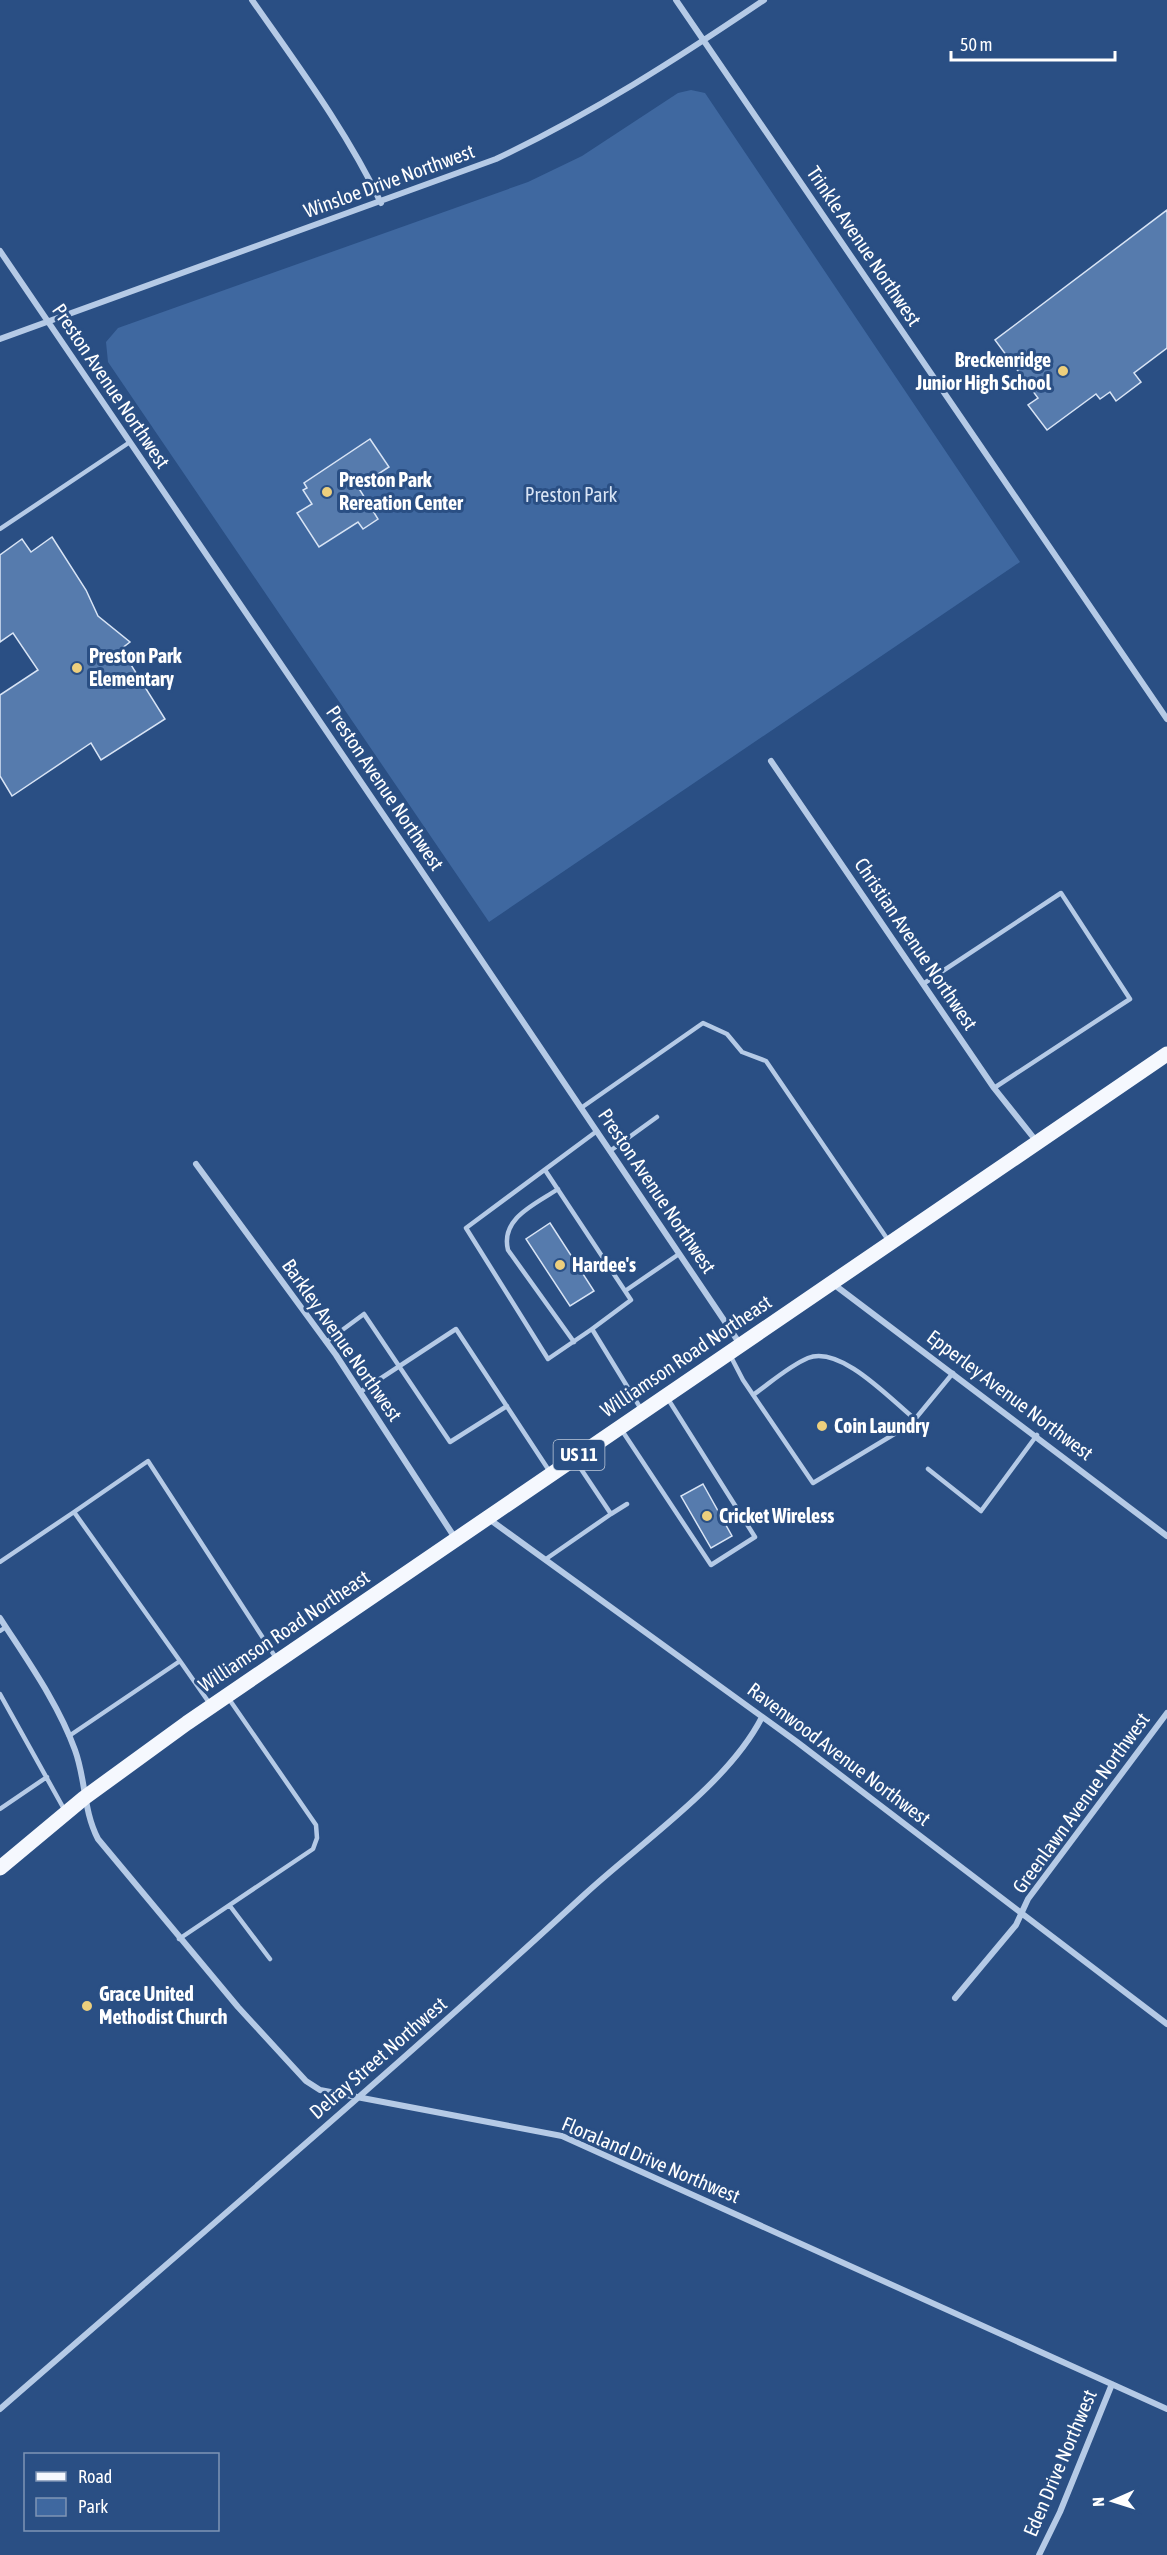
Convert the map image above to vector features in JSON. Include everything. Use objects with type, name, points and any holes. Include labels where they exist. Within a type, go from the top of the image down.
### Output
[{"type":"main road","name":"Williamson Road Northeast","points":[[0,1868],[84,1798],[211,1706],[1167,1054]]},
{"type":"street","points":[[252,0],[336,121],[361,162],[381,203]]},
{"type":"street","name":"Trinkle Avenue Northwest","points":[[676,0],[1167,719]]},
{"type":"street","name":"Winsloe Drive Northwest","points":[[0,339],[381,203],[496,159],[555,131],[634,87],[764,0]]},
{"type":"street","name":"Preston Avenue Northwest","points":[[0,251],[597,1131],[679,1254],[734,1348]]},
{"type":"street","name":"Christian Avenue Northwest","points":[[771,761],[994,1088],[1037,1143]]},
{"type":"street","name":"Barkley Avenue Northwest","points":[[196,1164],[326,1342],[455,1539]]},
{"type":"street","name":"Epperley Avenue Northwest","points":[[831,1282],[954,1372],[1167,1536]]},
{"type":"street","name":"Ravenwood Avenue Northwest","points":[[487,1518],[762,1717],[1167,2024]]},
{"type":"street","name":"Floraland Drive Northwest","points":[[0,1618],[3,1629],[42,1685],[69,1736],[83,1773],[88,1820],[98,1839],[179,1939],[306,2081],[320,2090],[562,2136],[1167,2409]]},
{"type":"street","name":"Greenlawn Avenue Northwest","points":[[955,1998],[1016,1925],[1028,1899],[1167,1713]]},
{"type":"street","name":"Delray Street Northwest","points":[[0,2409],[430,2038],[734,1761],[750,1741],[762,1717]]},
{"type":"street","name":"Eden Drive Northwest","points":[[1039,2555],[1060,2512],[1112,2384]]},
{"type":"lane","points":[[0,529],[130,442]]},
{"type":"lane","points":[[923,984],[1061,893],[1130,999],[994,1088]]},
{"type":"lane","points":[[581,1108],[703,1023],[727,1034],[742,1052],[766,1060],[890,1242]]},
{"type":"lane","points":[[610,1151],[657,1117]]},
{"type":"lane","points":[[545,1170],[631,1300],[548,1359],[466,1228],[597,1131]]},
{"type":"lane","points":[[558,1190],[516,1217],[508,1229],[506,1242],[508,1250],[574,1342]]},
{"type":"lane","points":[[625,1291],[679,1254]]},
{"type":"lane","points":[[326,1342],[364,1314],[450,1443],[507,1406]]},
{"type":"lane","points":[[360,1392],[456,1329],[552,1474]]},
{"type":"lane","points":[[592,1329],[642,1412]]},
{"type":"lane","points":[[734,1348],[753,1395],[813,1483],[916,1420],[954,1372]]},
{"type":"lane","points":[[753,1395],[808,1358],[827,1356],[844,1361],[916,1420]]},
{"type":"lane","points":[[620,1427],[711,1565],[755,1537],[665,1396]]},
{"type":"lane","points":[[928,1469],[981,1511],[1037,1435]]},
{"type":"lane","points":[[574,1458],[611,1514]]},
{"type":"lane","points":[[0,1562],[148,1461],[278,1661]]},
{"type":"lane","points":[[546,1559],[627,1504]]},
{"type":"lane","points":[[74,1512],[211,1706]]},
{"type":"lane","points":[[69,1736],[180,1661]]},
{"type":"lane","points":[[0,1694],[66,1813]]},
{"type":"lane","points":[[179,1939],[313,1849],[317,1838],[316,1825],[227,1695]]},
{"type":"lane","points":[[0,1809],[47,1777]]},
{"type":"lane","points":[[230,1906],[270,1959]]},
{"type":"green space","name":"Preston Park","points":[[691,90],[705,93],[1020,562],[489,922],[108,362],[106,342],[118,328],[528,182],[582,156],[678,93]]},
{"type":"building","points":[[1167,210],[1167,348],[1134,373],[1141,382],[1116,401],[1110,392],[1100,399],[1096,394],[1047,430],[1028,405],[1038,398],[995,340]]},
{"type":"building","name":"Preston Park Rereation Center","points":[[370,439],[389,467],[358,487],[378,519],[363,529],[358,522],[319,547],[297,513],[312,504],[303,490],[307,488],[304,483]]},
{"type":"building","name":"Preston Park Elementary","points":[[52,537],[86,590],[98,616],[130,642],[121,649],[165,719],[101,760],[91,743],[12,796],[0,776],[0,695],[38,670],[13,633],[0,642],[0,555],[22,539],[31,552]]},
{"type":"building","name":"Hardee's","points":[[550,1223],[594,1291],[570,1306],[526,1239]]},
{"type":"building","name":"Cricket Wireless","points":[[703,1484],[732,1536],[711,1548],[681,1496]]},
{"type":"place","name":"Breckenridge Junior High School","points":[[1063,371]]},
{"type":"place","name":"Preston Park Rereation Center","points":[[327,492]]},
{"type":"place","name":"Preston Park Elementary","points":[[77,668]]},
{"type":"place","name":"Hardee's","points":[[560,1265]]},
{"type":"place","name":"Coin Laundry","points":[[822,1426]]},
{"type":"place","name":"Cricket Wireless","points":[[707,1516]]},
{"type":"place","name":"Grace United Methodist Church","points":[[87,2006]]}]
